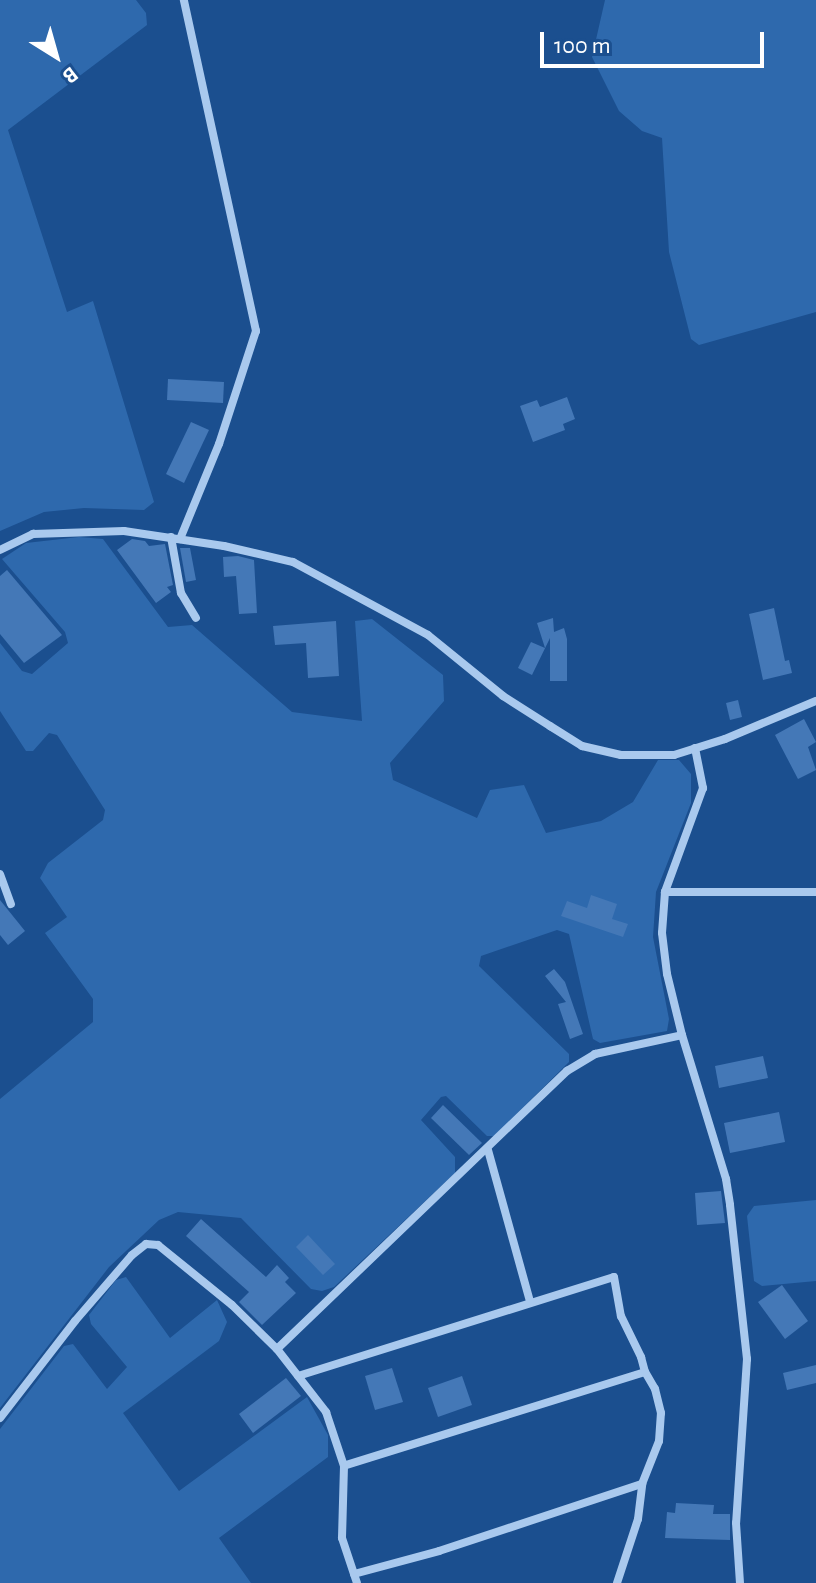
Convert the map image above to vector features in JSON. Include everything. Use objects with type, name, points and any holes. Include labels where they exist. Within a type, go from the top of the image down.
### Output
[{"type":"street","points":[[184,0],[256,331],[219,444],[176,538],[181,593],[196,618]]},
{"type":"street","points":[[0,550],[33,534],[73,530],[124,531],[176,538],[293,562],[428,635],[503,696],[582,746],[621,755],[674,755],[816,701]]},
{"type":"street","points":[[695,748],[703,788],[665,892],[662,933],[667,974],[682,1035],[726,1179],[746,1339],[736,1523],[740,1583]]},
{"type":"street","points":[[0,874],[11,904]]},
{"type":"street","points":[[665,892],[816,892]]},
{"type":"street","points":[[277,1349],[581,1061],[595,1054],[682,1035]]},
{"type":"street","points":[[488,1150],[530,1301]]},
{"type":"street","points":[[0,1418],[75,1321],[146,1244],[158,1245],[277,1349],[326,1412],[344,1466],[342,1538],[356,1579],[642,1484]]},
{"type":"street","points":[[298,1376],[614,1277],[621,1316],[655,1389],[661,1413],[659,1441],[642,1484],[638,1519],[617,1583]]},
{"type":"street","points":[[344,1466],[645,1372]]},
{"type":"shaded area","points":[[0,0],[136,0],[146,13],[147,25],[8,130],[67,312],[93,301],[154,502],[144,510],[84,508],[44,512],[0,531]]},
{"type":"shaded area","points":[[605,0],[816,0],[816,312],[699,345],[691,339],[669,252],[662,138],[642,131],[619,111],[592,57]]},
{"type":"shaded area","points":[[79,537],[103,539],[168,627],[192,625],[292,712],[362,721],[355,621],[372,619],[443,675],[444,701],[390,763],[393,780],[477,818],[490,790],[524,785],[546,833],[601,821],[633,802],[658,760],[679,760],[691,774],[691,803],[656,892],[653,937],[669,1019],[667,1031],[600,1043],[593,1039],[569,934],[557,930],[481,956],[479,966],[569,1054],[569,1062],[494,1136],[487,1136],[446,1096],[441,1097],[421,1120],[455,1157],[455,1173],[334,1287],[322,1291],[311,1289],[241,1218],[178,1212],[159,1220],[109,1267],[0,1408],[0,1099],[93,1022],[93,999],[45,933],[67,917],[40,878],[48,863],[103,820],[105,810],[57,735],[49,733],[33,751],[26,751],[0,711],[0,643],[22,671],[32,674],[68,643],[65,632],[2,559],[26,543]]},
{"type":"shaded area","points":[[816,1200],[816,1281],[762,1286],[754,1281],[747,1216],[754,1206]]},
{"type":"shaded area","points":[[126,1277],[170,1338],[217,1300],[227,1322],[219,1341],[123,1413],[179,1491],[307,1397],[328,1435],[328,1457],[219,1538],[251,1583],[0,1583],[0,1429],[64,1346],[73,1344],[107,1389],[127,1367],[91,1324],[89,1315],[116,1280]]},
{"type":"building","points":[[168,379],[224,382],[223,403],[167,400]]},
{"type":"building","points":[[567,397],[575,419],[563,424],[565,430],[533,442],[520,406],[537,400],[540,407]]},
{"type":"building","points":[[191,422],[209,430],[184,483],[166,474]]},
{"type":"building","points":[[132,539],[145,541],[149,546],[165,544],[173,585],[167,587],[171,592],[156,603],[117,550]]},
{"type":"building","points":[[180,548],[190,548],[196,580],[186,582]]},
{"type":"building","points":[[238,556],[254,560],[257,613],[239,614],[236,576],[224,577],[223,557]]},
{"type":"building","points":[[7,570],[62,635],[24,663],[0,634],[0,576]]},
{"type":"building","points":[[774,608],[785,661],[789,660],[792,673],[763,680],[749,614]]},
{"type":"building","points":[[553,618],[554,632],[564,628],[567,639],[567,681],[550,681],[550,638],[532,675],[518,668],[531,642],[545,648],[537,623]]},
{"type":"building","points":[[336,621],[339,676],[308,678],[306,643],[275,645],[273,626]]},
{"type":"building","points":[[738,700],[742,717],[730,720],[726,703]]},
{"type":"building","points":[[804,719],[816,742],[808,747],[816,770],[798,779],[775,735]]},
{"type":"building","points":[[591,895],[617,904],[612,919],[628,924],[623,937],[561,916],[567,901],[587,908]]},
{"type":"building","points":[[0,900],[25,931],[8,945],[0,935]]},
{"type":"building","points":[[554,969],[565,982],[583,1034],[570,1039],[558,1004],[566,1002],[545,976]]},
{"type":"building","points":[[763,1056],[768,1078],[719,1088],[715,1066]]},
{"type":"building","points":[[443,1105],[482,1143],[469,1155],[431,1118]]},
{"type":"building","points":[[779,1112],[785,1142],[730,1153],[724,1123]]},
{"type":"building","points":[[721,1191],[725,1223],[697,1225],[695,1193]]},
{"type":"building","points":[[201,1219],[266,1277],[277,1265],[289,1278],[285,1282],[296,1293],[262,1325],[239,1302],[249,1292],[186,1236]]},
{"type":"building","points":[[308,1235],[335,1264],[323,1275],[296,1247]]},
{"type":"building","points":[[782,1285],[808,1321],[785,1339],[758,1302]]},
{"type":"building","points":[[816,1365],[816,1383],[787,1390],[783,1373]]},
{"type":"building","points":[[392,1368],[403,1402],[375,1410],[365,1376]]},
{"type":"building","points":[[462,1376],[472,1405],[438,1417],[428,1388]]},
{"type":"building","points":[[286,1378],[301,1396],[253,1433],[239,1414]]},
{"type":"building","points":[[676,1503],[714,1505],[713,1514],[730,1514],[730,1540],[665,1538],[667,1512],[675,1513]]}]
